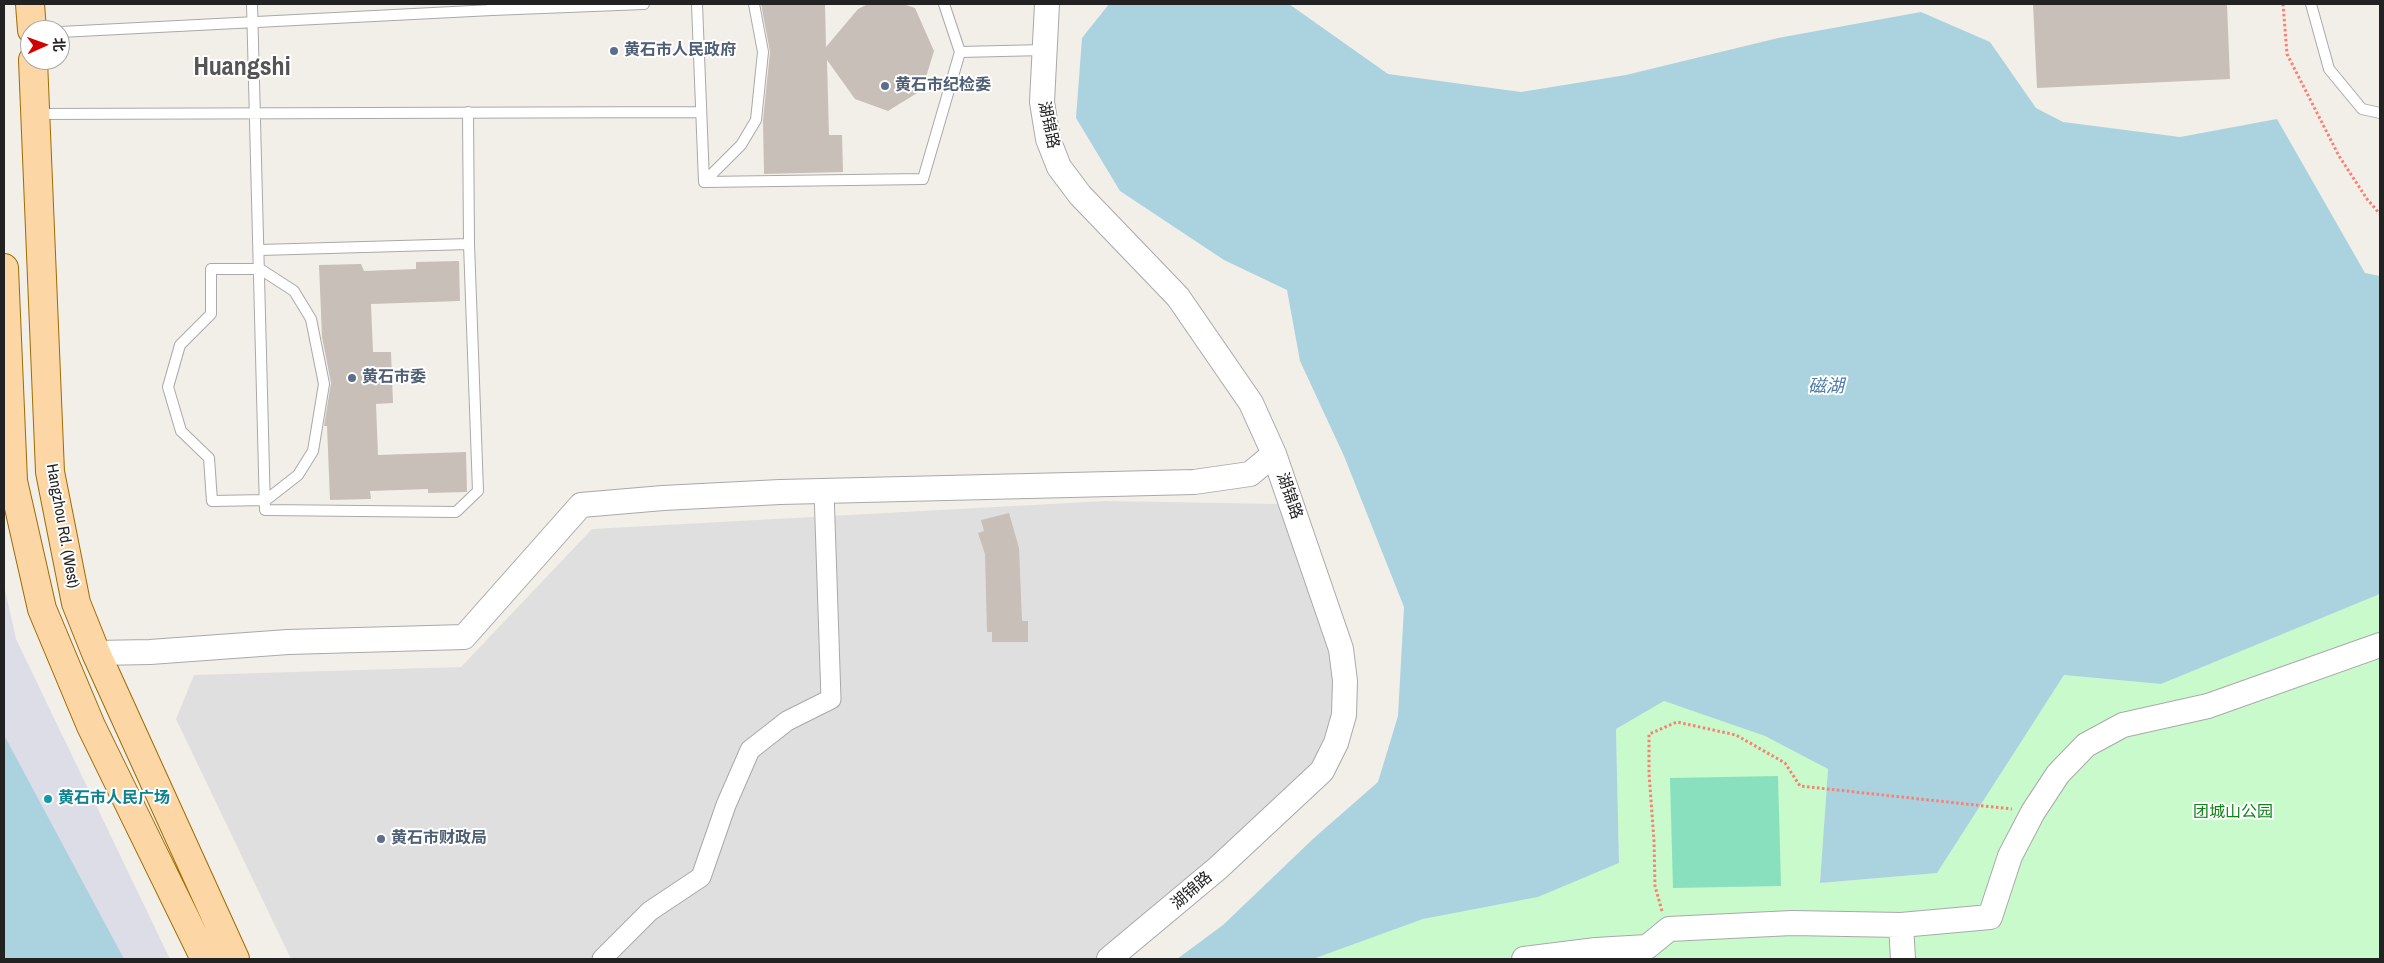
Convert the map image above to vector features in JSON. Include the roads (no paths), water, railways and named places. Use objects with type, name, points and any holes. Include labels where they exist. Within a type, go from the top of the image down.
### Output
[{"type":"main road","points":[[30,4],[31,20]]},
{"type":"main road","name":"Hangzhou Rd. (West)","points":[[33,70],[50,472],[76,603],[96,652],[235,959]]},
{"type":"main road","points":[[4,268],[13,481],[42,609],[91,726],[205,959]]},
{"type":"street","name":"湖锦路","points":[[1047,4],[1042,102],[1048,138],[1059,167],[1080,195],[1178,296],[1251,403],[1274,454],[1341,649],[1345,682],[1344,715],[1336,743],[1322,771],[1218,868],[1109,959]]},
{"type":"street","points":[[96,652],[150,652],[288,642],[464,637],[581,505],[662,498],[824,491],[1194,482],[1250,474],[1274,454]]},
{"type":"street","points":[[602,959],[650,911],[700,877],[726,805],[750,750],[787,721],[831,699],[824,491]]},
{"type":"street","points":[[1524,959],[1596,950],[1647,953],[1669,930],[1792,923],[1901,925],[1990,916],[2010,856],[2033,812],[2058,774],[2086,745],[2123,725],[2208,706],[2380,645]]},
{"type":"street","points":[[1901,925],[1904,959]]},
{"type":"lane","points":[[252,4],[266,510],[456,512],[478,491],[469,244],[468,112]]},
{"type":"lane","points":[[70,32],[253,24],[492,7],[644,4]]},
{"type":"lane","points":[[697,4],[704,182]]},
{"type":"lane","points":[[704,182],[741,145],[756,120],[763,52],[754,4]]},
{"type":"lane","points":[[704,182],[923,179],[960,52],[944,4]]},
{"type":"lane","points":[[2311,4],[2329,68],[2362,109],[2380,113]]},
{"type":"lane","points":[[960,52],[1044,50]]},
{"type":"lane","points":[[35,114],[702,112]]},
{"type":"lane","points":[[260,250],[469,244]]},
{"type":"lane","points":[[211,269],[260,269],[294,291],[311,319],[324,384],[313,451],[298,475],[266,500],[212,501],[209,458],[182,431],[168,387],[180,345],[211,314],[211,269]]},
{"type":"water","name":"磁湖","points":[[1109,4],[1289,4],[1388,74],[1521,92],[1626,75],[1778,38],[1921,12],[1990,42],[2036,108],[2063,122],[2180,137],[2277,119],[2365,273],[2380,276],[2380,594],[2161,684],[2064,675],[1937,873],[1820,883],[1828,769],[1765,736],[1664,701],[1616,729],[1619,863],[1538,897],[1423,919],[1313,959],[1177,959],[1223,925],[1314,838],[1378,782],[1398,716],[1404,607],[1344,456],[1300,361],[1287,290],[1224,260],[1120,191],[1076,118],[1082,38]]},
{"type":"water","points":[[4,735],[124,959],[4,959]]},
{"type":"place","name":"黄石市人民政府","points":[[614,51]]},
{"type":"place","name":"黄石市纪检委","points":[[885,86]]},
{"type":"place","name":"黄石市委","points":[[352,378]]},
{"type":"place","name":"黄石市人民广场","points":[[48,799]]},
{"type":"place","name":"黄石市财政局","points":[[381,839]]},
{"type":"district","name":"Huangshi","points":[[242,68]]},
{"type":"park label","name":"团城山公园","points":[[2233,813]]}]
